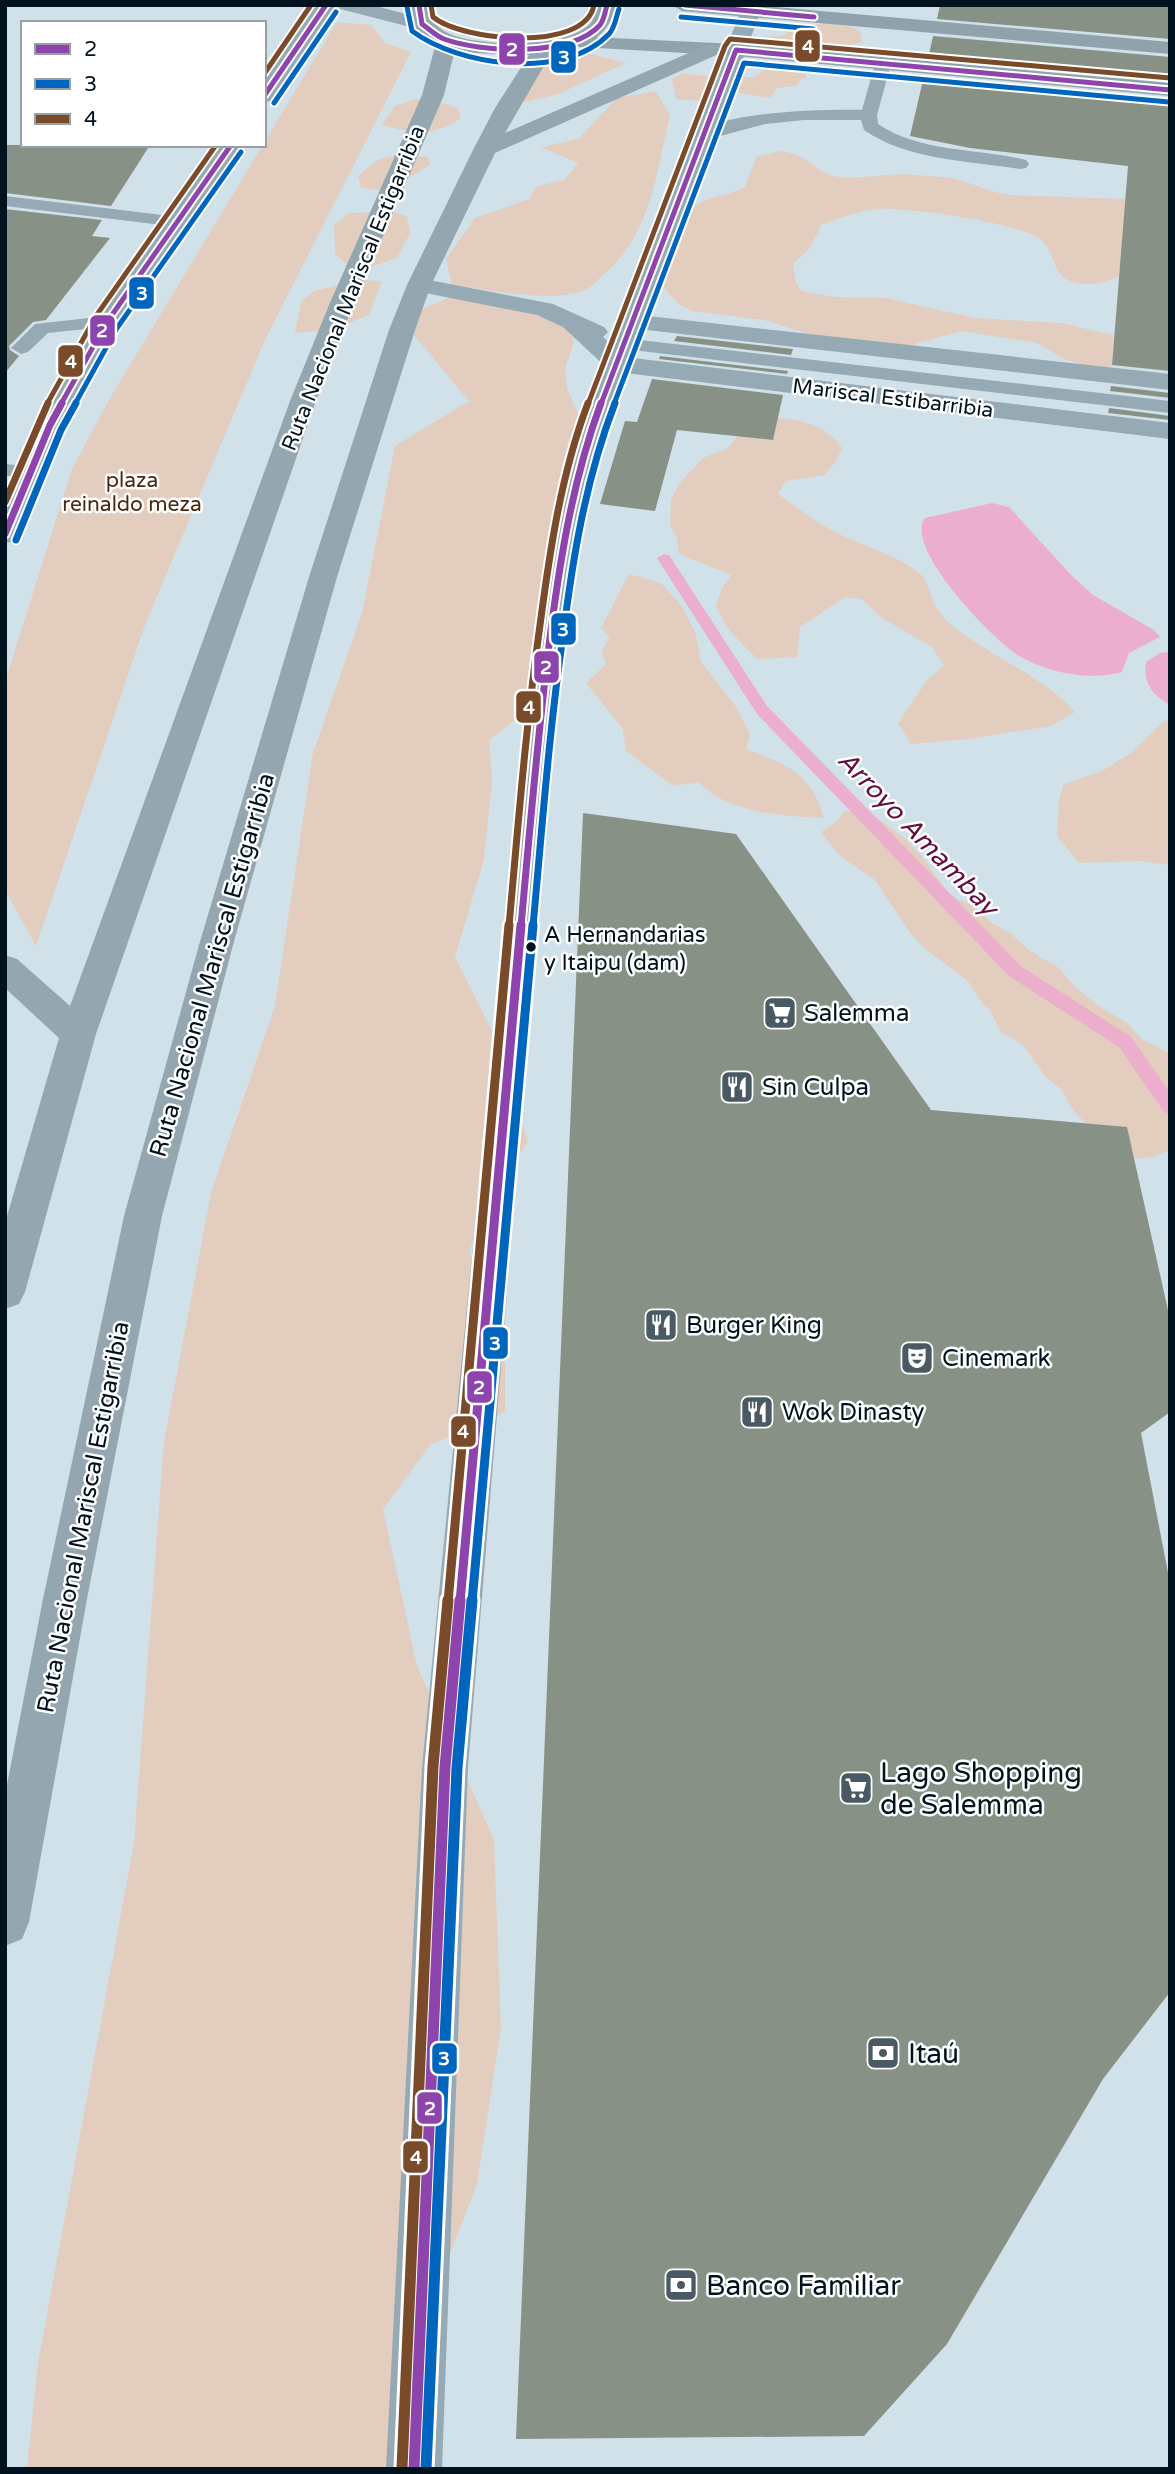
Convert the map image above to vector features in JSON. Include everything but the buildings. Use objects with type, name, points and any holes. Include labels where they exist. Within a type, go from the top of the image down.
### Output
[{"type":"highway","points":[[420,14],[447,41],[492,51],[544,48],[571,42],[591,33],[603,21],[607,5]]},
{"type":"highway","name":"Ruta Nacional Mariscal Estigarribia","points":[[5,1292],[78,1034],[303,401],[341,305],[433,95],[447,41]]},
{"type":"highway","name":"Ruta Nacional Mariscal Estigarribia","points":[[5,1922],[65,1599],[143,1216],[216,945],[323,577],[419,285],[506,108],[544,48]]},
{"type":"highway","points":[[484,150],[725,49]]},
{"type":"highway","points":[[5,968],[78,1034]]},
{"type":"main road","points":[[682,5],[751,8],[1170,48]]},
{"type":"main road","points":[[571,42],[725,49],[1170,90]]},
{"type":"street","points":[[266,93],[326,5]]},
{"type":"street","points":[[347,5],[420,14]]},
{"type":"street","points":[[414,2469],[445,1768],[540,712],[562,549],[589,435],[702,136],[725,49],[751,8]]},
{"type":"street","points":[[5,535],[50,425],[107,322],[230,147]]},
{"type":"street","points":[[419,285],[544,309],[623,343]]},
{"type":"street","name":"Mariscal Estibarribia","points":[[623,343],[1170,382]]},
{"type":"street","name":"Mariscal Estibarribia","points":[[623,343],[1169,425]]},
{"type":"lane","points":[[883,64],[869,115],[870,126],[879,135],[900,143],[1020,164]]},
{"type":"lane","points":[[702,136],[729,126],[772,116],[869,115]]},
{"type":"lane","points":[[5,201],[179,222]]},
{"type":"lane","points":[[21,348],[42,328],[107,322]]},
{"type":"lane","points":[[5,470],[31,471]]},
{"type":"green space","name":"plaza reinaldo meza","points":[[337,22],[371,25],[385,43],[411,52],[264,342],[145,625],[36,946],[5,890],[5,682],[72,469],[110,398],[262,147],[266,147],[266,140]]},
{"type":"green space","points":[[823,23],[856,29],[860,32],[862,42],[840,48],[841,53],[837,57],[783,51],[776,47],[766,47],[762,43],[764,38],[784,35],[795,26],[809,27]]},
{"type":"green space","points":[[555,52],[595,55],[626,63],[556,95],[516,104],[540,61]]},
{"type":"green space","points":[[764,64],[805,72],[807,78],[801,79],[796,86],[777,88],[770,98],[735,92],[733,86],[737,77],[754,77],[764,71]]},
{"type":"green space","points":[[683,73],[705,76],[716,81],[701,101],[676,99],[672,79]]},
{"type":"green space","points":[[656,91],[670,116],[649,202],[631,242],[602,276],[584,291],[550,296],[452,285],[446,259],[475,218],[529,199],[537,186],[564,180],[578,163],[541,147],[578,139],[617,98]]},
{"type":"green space","points":[[416,99],[458,108],[461,118],[441,128],[423,132],[382,125],[395,106]]},
{"type":"green space","points":[[781,151],[800,156],[824,172],[839,177],[905,174],[957,180],[1010,195],[1124,199],[1135,207],[1126,273],[1099,283],[1078,283],[1064,278],[1045,244],[1028,233],[962,217],[893,209],[864,211],[822,224],[809,249],[793,264],[796,283],[801,291],[834,297],[886,298],[975,318],[1061,323],[1113,335],[1112,366],[1096,370],[1064,359],[1037,343],[962,331],[900,348],[847,346],[764,320],[691,311],[679,304],[663,287],[662,278],[674,235],[684,216],[702,202],[745,187],[756,157]]},
{"type":"green space","points":[[400,154],[428,157],[430,165],[387,191],[361,188],[358,176],[377,160]]},
{"type":"green space","points":[[390,212],[407,216],[410,233],[397,258],[356,272],[335,254],[334,224],[350,213]]},
{"type":"green space","points":[[361,280],[382,281],[369,315],[331,330],[295,333],[301,302],[314,291]]},
{"type":"green space","points":[[450,297],[566,319],[574,342],[565,369],[567,389],[585,428],[543,675],[516,719],[489,740],[492,781],[484,859],[455,957],[492,1031],[528,1142],[493,1192],[470,1249],[472,1276],[505,1336],[505,1412],[430,1445],[383,1509],[417,1666],[494,1840],[501,2028],[477,2184],[435,2292],[397,2469],[27,2469],[38,2363],[134,1843],[164,1442],[211,1193],[275,1006],[313,753],[362,613],[395,446],[469,401],[413,334],[422,309]]},
{"type":"green space","points":[[745,416],[772,417],[811,424],[833,438],[842,448],[825,475],[786,481],[778,494],[833,531],[890,556],[918,572],[927,583],[938,610],[950,624],[982,647],[1039,681],[1075,712],[1051,726],[968,739],[911,744],[898,723],[928,679],[944,666],[932,647],[882,618],[862,599],[845,597],[800,627],[797,657],[757,659],[729,630],[716,607],[721,590],[731,575],[679,554],[677,538],[670,525],[671,500],[678,485],[703,458],[728,448],[743,428]]},
{"type":"green space","points":[[629,574],[661,583],[681,605],[695,631],[701,662],[737,708],[750,735],[746,749],[795,772],[812,790],[824,818],[773,814],[740,807],[711,793],[698,782],[673,786],[626,751],[623,729],[586,683],[606,664],[602,650],[610,637],[601,628]]},
{"type":"green space","points":[[1170,720],[1170,865],[1142,861],[1079,863],[1057,836],[1059,800],[1064,784],[1102,771],[1131,753],[1164,721]]},
{"type":"green space","points":[[845,811],[871,815],[886,824],[925,860],[950,896],[976,907],[990,922],[1059,968],[1075,987],[1097,1005],[1127,1023],[1142,1039],[1170,1054],[1170,1150],[1153,1157],[1136,1159],[1117,1156],[1103,1144],[1071,1107],[1062,1090],[1045,1076],[1023,1045],[1000,1031],[990,1010],[968,981],[925,949],[910,933],[875,880],[840,856],[821,832],[835,823]]},
{"type":"shaded area","points":[[992,503],[1009,507],[1071,575],[1093,595],[1154,630],[1160,637],[1129,653],[1122,672],[1096,676],[1069,674],[1043,667],[1007,647],[972,613],[938,571],[927,550],[922,532],[925,518]]},
{"type":"shaded area","points":[[1170,652],[1170,705],[1150,688],[1145,669],[1146,662],[1160,653]]},
{"type":"waterway","name":"Arroyo Amambay","points":[[664,558],[762,710],[1016,972],[1125,1042],[1170,1107]]},
{"type":"transit line","name":"4","points":[[266,71],[311,5]]},
{"type":"transit line","name":"2","points":[[266,93],[326,5]]},
{"type":"transit line","name":"2","points":[[419,5],[422,24],[444,39],[502,49],[548,47],[569,43],[587,35],[601,23],[607,5]]},
{"type":"transit line","name":"4","points":[[431,5],[433,17],[447,27],[499,37],[544,36],[564,32],[580,25],[591,16],[594,5]]},
{"type":"transit line","name":"2","points":[[685,5],[814,17]]},
{"type":"transit line","name":"3","points":[[407,7],[412,31],[430,44],[453,54],[510,63],[539,62],[591,47],[609,34],[619,9]]},
{"type":"transit line","name":"3","points":[[274,103],[336,12]]},
{"type":"transit line","name":"3","points":[[681,17],[813,29]]},
{"type":"transit line","name":"4","points":[[402,2468],[433,1766],[528,711],[550,547],[577,432],[725,46],[730,39],[1170,78]]},
{"type":"transit line","name":"2","points":[[414,2469],[445,1767],[540,712],[562,549],[589,435],[736,50],[1170,90]]},
{"type":"transit line","name":"3","points":[[426,2469],[457,1768],[552,713],[574,551],[601,439],[744,63],[1169,102]]},
{"type":"transit line","name":"4","points":[[5,502],[39,419],[96,316],[215,147]]},
{"type":"transit line","name":"2","points":[[5,534],[50,425],[107,322],[230,147]]},
{"type":"transit line","name":"3","points":[[16,540],[61,430],[117,328],[241,152]]},
{"type":"place","name":"A Hernandarias y Itaipu (dam)","points":[[531,947]]},
{"type":"place","name":"Salemma","points":[[780,1013]]},
{"type":"place","name":"Sin Culpa","points":[[737,1087]]},
{"type":"place","name":"Burger King","points":[[661,1325]]},
{"type":"place","name":"Cinemark","points":[[917,1358]]},
{"type":"place","name":"Wok Dinasty","points":[[757,1412]]},
{"type":"place","name":"Lago Shopping de Salemma","points":[[856,1788]]},
{"type":"place","name":"Itaú","points":[[883,2053]]},
{"type":"place","name":"Banco Familiar","points":[[681,2285]]}]
